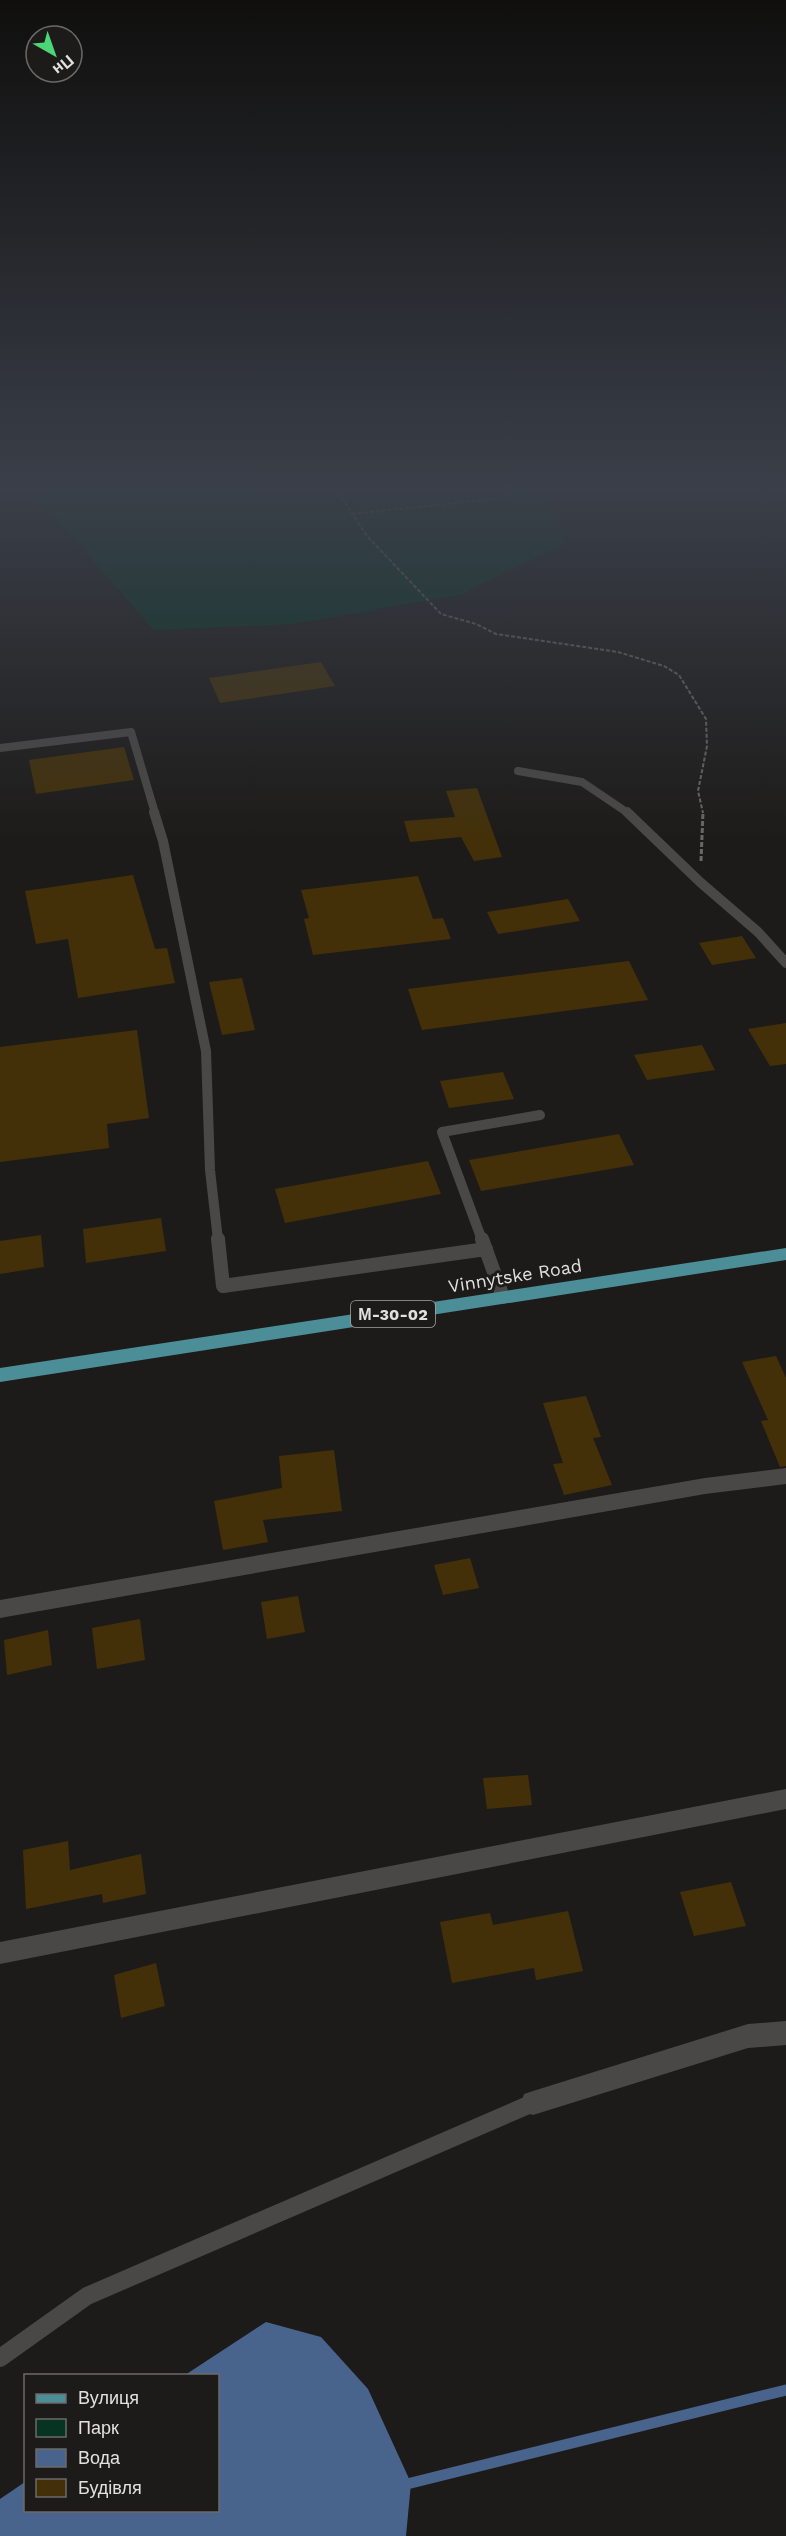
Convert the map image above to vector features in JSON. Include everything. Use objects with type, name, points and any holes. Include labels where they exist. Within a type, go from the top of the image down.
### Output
[{"type":"main road","name":"Vinnytske Road","points":[[0,1375],[786,1254]]},
{"type":"street","points":[[0,1609],[705,1486],[786,1476]]},
{"type":"street","points":[[0,1953],[786,1798]]},
{"type":"street","points":[[533,2103],[748,2036],[786,2033]]},
{"type":"lane","points":[[0,748],[131,732],[163,841],[206,1051],[210,1170],[223,1286],[486,1249]]},
{"type":"lane","points":[[518,771],[582,782],[622,807],[700,882],[758,933],[786,963]]},
{"type":"lane","points":[[503,1297],[442,1132],[540,1116]]},
{"type":"lane","points":[[0,2358],[87,2296],[533,2103]]},
{"type":"path","points":[[433,605],[441,614],[476,624],[496,634],[618,652],[664,666],[679,675],[706,719],[707,746],[698,791],[704,817],[700,882]]},
{"type":"green space","points":[[132,605],[400,605],[292,624],[154,630]]},
{"type":"water","points":[[266,2322],[321,2337],[368,2389],[411,2483],[406,2536],[0,2536],[0,2499],[24,2483],[24,2512],[219,2512],[219,2374],[187,2374]]},
{"type":"building","points":[[321,662],[335,686],[220,703],[209,678]]},
{"type":"building","points":[[124,747],[134,780],[36,794],[29,760]]},
{"type":"building","points":[[477,788],[502,857],[474,861],[461,837],[410,842],[404,821],[455,817],[446,791]]},
{"type":"building","points":[[133,875],[155,949],[167,948],[175,983],[78,998],[68,939],[36,944],[25,891]]},
{"type":"building","points":[[418,876],[433,919],[443,918],[451,939],[313,955],[304,919],[309,918],[301,890]]},
{"type":"building","points":[[568,899],[580,921],[498,934],[487,912]]},
{"type":"building","points":[[742,936],[756,958],[712,965],[699,943]]},
{"type":"building","points":[[629,961],[648,1000],[422,1030],[408,989]]},
{"type":"building","points":[[242,978],[255,1030],[222,1035],[209,982]]},
{"type":"building","points":[[786,1023],[786,1064],[770,1066],[748,1029]]},
{"type":"building","points":[[137,1030],[149,1118],[107,1124],[109,1148],[0,1162],[0,1047]]},
{"type":"building","points":[[702,1045],[715,1070],[647,1080],[634,1055]]},
{"type":"building","points":[[503,1072],[514,1099],[449,1108],[440,1081]]},
{"type":"building","points":[[619,1134],[634,1165],[481,1191],[469,1160]]},
{"type":"building","points":[[428,1161],[441,1194],[285,1223],[275,1189]]},
{"type":"building","points":[[161,1218],[166,1251],[86,1263],[83,1229]]},
{"type":"building","points":[[41,1235],[44,1267],[0,1274],[0,1241]]},
{"type":"building","points":[[776,1356],[786,1378],[786,1466],[780,1467],[761,1421],[768,1420],[742,1362]]},
{"type":"building","points":[[586,1396],[601,1437],[593,1438],[612,1485],[564,1495],[553,1464],[563,1463],[543,1403]]},
{"type":"building","points":[[334,1450],[342,1511],[263,1520],[268,1542],[223,1550],[214,1501],[282,1488],[279,1456]]},
{"type":"building","points":[[470,1558],[479,1588],[443,1595],[434,1565]]},
{"type":"building","points":[[298,1596],[305,1632],[267,1639],[261,1602]]},
{"type":"building","points":[[140,1619],[145,1660],[97,1669],[92,1628]]},
{"type":"building","points":[[48,1630],[52,1665],[7,1675],[4,1640]]},
{"type":"building","points":[[528,1775],[532,1805],[487,1809],[483,1778]]},
{"type":"building","points":[[68,1841],[70,1870],[141,1854],[146,1894],[103,1903],[102,1894],[26,1909],[23,1850]]},
{"type":"building","points":[[731,1882],[746,1926],[694,1936],[680,1892]]},
{"type":"building","points":[[568,1911],[583,1971],[536,1980],[534,1968],[452,1983],[440,1922],[490,1913],[493,1925]]},
{"type":"building","points":[[156,1963],[165,2006],[121,2018],[114,1975]]},
{"type":"waterway","points":[[411,2483],[786,2390]]}]
